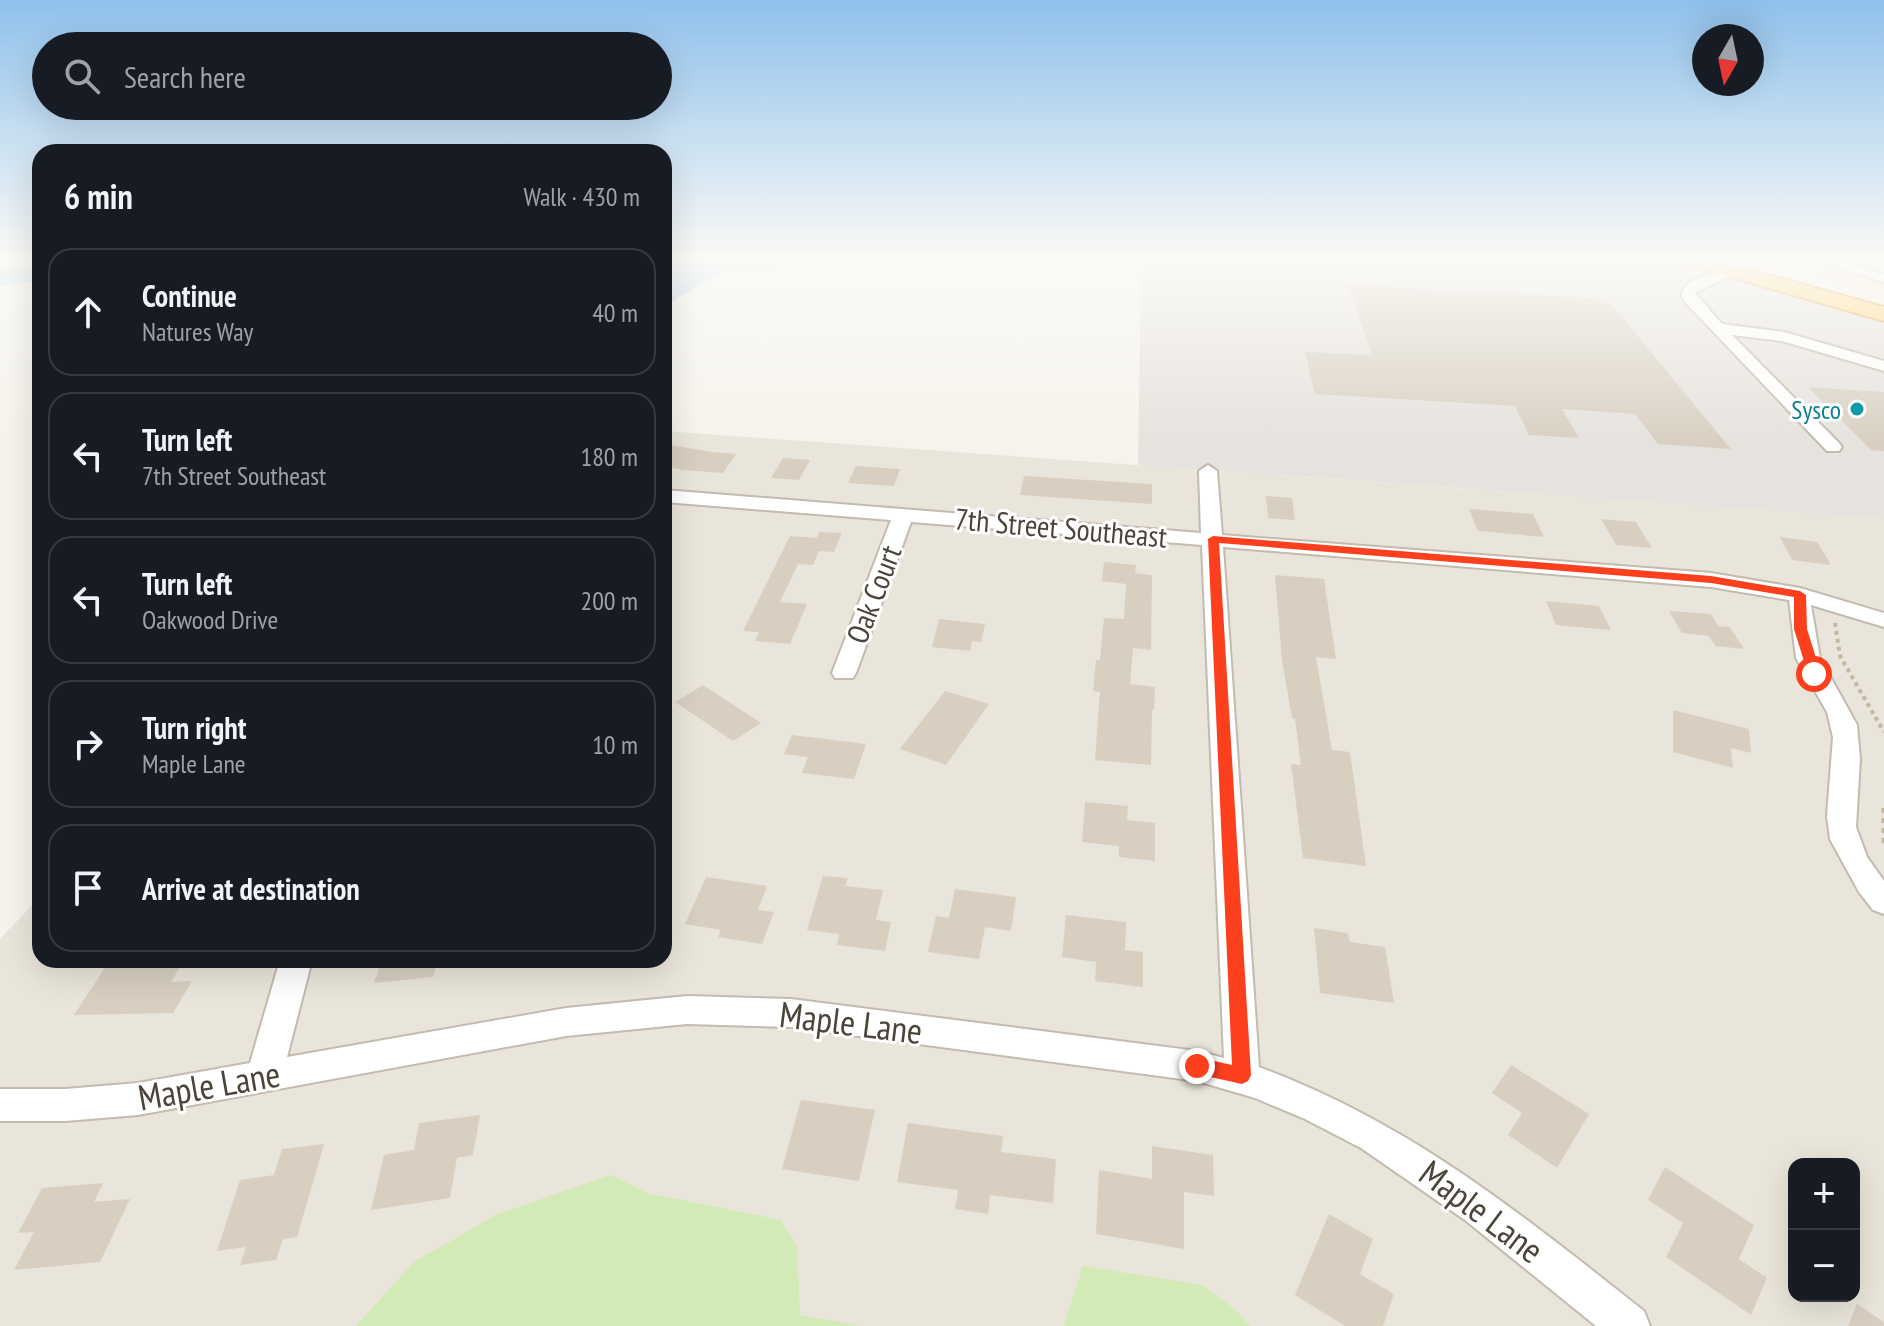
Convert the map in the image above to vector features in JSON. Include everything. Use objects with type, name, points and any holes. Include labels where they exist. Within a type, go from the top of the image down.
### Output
[{"type":"street","points":[[1711,322],[1833,447]]},
{"type":"street","points":[[1717,328],[1784,337],[1884,366]]},
{"type":"street","points":[[1208,471],[1242,1075]]},
{"type":"street","name":"7th Street Southeast","points":[[672,497],[1711,580],[1800,595],[1884,620]]},
{"type":"street","name":"Oak Court","points":[[844,673],[903,515]]},
{"type":"street","points":[[1800,595],[1800,629],[1806,652],[1814,674],[1843,720],[1849,747],[1841,818],[1852,856],[1884,902]]},
{"type":"street","points":[[264,1076],[294,968]]},
{"type":"street","name":"Maple Lane","points":[[0,1105],[138,1099],[566,1022],[687,1010],[791,1013],[1197,1066],[1242,1075],[1354,1124],[1420,1162],[1629,1326]]},
{"type":"path","points":[[1835,618],[1840,656],[1884,732]]},
{"type":"path","points":[[1884,808],[1884,844]]},
{"type":"shaded area","points":[[1140,322],[1884,322],[1884,519],[1138,465]]},
{"type":"shaded area","points":[[672,432],[1884,519],[1884,1326],[0,1326],[0,939],[32,905],[32,968],[672,968]]},
{"type":"green space","points":[[611,1175],[647,1193],[781,1220],[797,1247],[800,1315],[859,1326],[356,1326],[414,1262],[498,1214]]},
{"type":"green space","points":[[1083,1266],[1202,1285],[1237,1311],[1250,1326],[1064,1326]]},
{"type":"building","name":"Sysco","points":[[1361,322],[1626,322],[1731,449],[1658,444],[1635,414],[1562,409],[1579,438],[1529,435],[1515,406],[1315,394],[1305,352],[1372,355]]},
{"type":"building","name":"Sysco","points":[[1808,387],[1884,392],[1884,451],[1871,450]]},
{"type":"building","points":[[672,445],[736,454],[723,473],[672,468]]},
{"type":"building","points":[[783,458],[810,460],[799,480],[771,478]]},
{"type":"building","points":[[856,466],[900,469],[894,486],[848,483]]},
{"type":"building","points":[[1024,476],[1152,484],[1152,504],[1020,495]]},
{"type":"building","points":[[1266,496],[1292,498],[1295,520],[1268,518]]},
{"type":"building","points":[[1469,509],[1533,514],[1544,537],[1478,531]]},
{"type":"building","points":[[1601,519],[1636,522],[1652,548],[1616,545]]},
{"type":"building","points":[[819,532],[842,533],[834,552],[819,551],[813,565],[798,564],[780,602],[807,604],[790,644],[755,641],[759,632],[743,631],[790,536],[817,538]]},
{"type":"building","points":[[1780,537],[1817,542],[1831,565],[1792,560]]},
{"type":"building","points":[[1104,562],[1136,565],[1135,573],[1152,575],[1151,650],[1133,648],[1130,684],[1155,687],[1151,765],[1095,760],[1100,692],[1093,691],[1096,660],[1100,660],[1104,618],[1124,619],[1126,584],[1102,581]]},
{"type":"building","points":[[1275,575],[1324,579],[1336,659],[1316,657],[1332,750],[1350,752],[1366,866],[1303,858],[1291,764],[1301,765],[1282,660]]},
{"type":"building","points":[[1546,601],[1599,606],[1611,630],[1556,625]]},
{"type":"building","points":[[1669,611],[1711,614],[1718,626],[1730,627],[1744,649],[1715,646],[1709,636],[1682,633]]},
{"type":"building","points":[[939,619],[985,624],[981,642],[972,641],[970,651],[932,647]]},
{"type":"building","points":[[703,685],[761,723],[733,741],[675,702]]},
{"type":"building","points":[[945,691],[989,704],[946,765],[900,749]]},
{"type":"building","points":[[1673,710],[1749,729],[1751,753],[1731,748],[1733,768],[1673,752]]},
{"type":"building","points":[[792,735],[866,744],[854,779],[802,773],[808,757],[784,754]]},
{"type":"building","points":[[1085,802],[1128,806],[1127,820],[1155,823],[1155,861],[1119,857],[1119,846],[1082,842]]},
{"type":"building","points":[[823,876],[848,878],[845,886],[883,890],[876,920],[891,922],[885,951],[837,945],[839,934],[807,930]]},
{"type":"building","points":[[706,877],[767,886],[758,910],[774,912],[762,944],[718,937],[721,930],[685,924]]},
{"type":"building","points":[[955,889],[1016,897],[1011,931],[985,927],[979,959],[928,952],[936,916],[949,918]]},
{"type":"building","points":[[1066,915],[1126,922],[1125,950],[1143,952],[1143,987],[1095,981],[1096,962],[1062,957]]},
{"type":"building","points":[[1314,928],[1348,933],[1350,942],[1385,947],[1394,1003],[1320,993]]},
{"type":"building","points":[[105,968],[179,968],[171,982],[192,981],[173,1013],[74,1015]]},
{"type":"building","points":[[379,968],[436,968],[433,977],[374,983]]},
{"type":"building","points":[[1511,1065],[1589,1114],[1557,1168],[1508,1135],[1522,1113],[1492,1093]]},
{"type":"building","points":[[801,1100],[875,1110],[859,1181],[782,1169]]},
{"type":"building","points":[[480,1115],[473,1155],[457,1158],[450,1198],[371,1210],[384,1155],[414,1150],[419,1123]]},
{"type":"building","points":[[908,1123],[1003,1136],[1001,1152],[1056,1159],[1053,1203],[990,1195],[988,1214],[955,1209],[958,1190],[897,1182]]},
{"type":"building","points":[[324,1144],[297,1237],[283,1239],[276,1260],[240,1265],[246,1247],[217,1251],[240,1180],[274,1175],[282,1149]]},
{"type":"building","points":[[1152,1146],[1213,1155],[1214,1196],[1184,1192],[1184,1249],[1096,1234],[1099,1170],[1152,1179]]},
{"type":"building","points":[[1665,1167],[1754,1225],[1739,1259],[1767,1278],[1751,1315],[1666,1257],[1683,1223],[1648,1200]]},
{"type":"building","points":[[103,1183],[94,1202],[130,1199],[100,1262],[14,1270],[34,1232],[18,1233],[42,1188]]},
{"type":"building","points":[[1329,1214],[1373,1239],[1360,1274],[1394,1294],[1383,1326],[1345,1326],[1295,1295]]},
{"type":"building","points":[[1857,1304],[1884,1322],[1884,1326],[1848,1326]]},
{"type":"place","name":"Sysco","points":[[1857,409]]},
{"type":"route","points":[[1197,1066],[1242,1075],[1213,539],[1765,587],[1800,595],[1800,629],[1814,674]]}]
